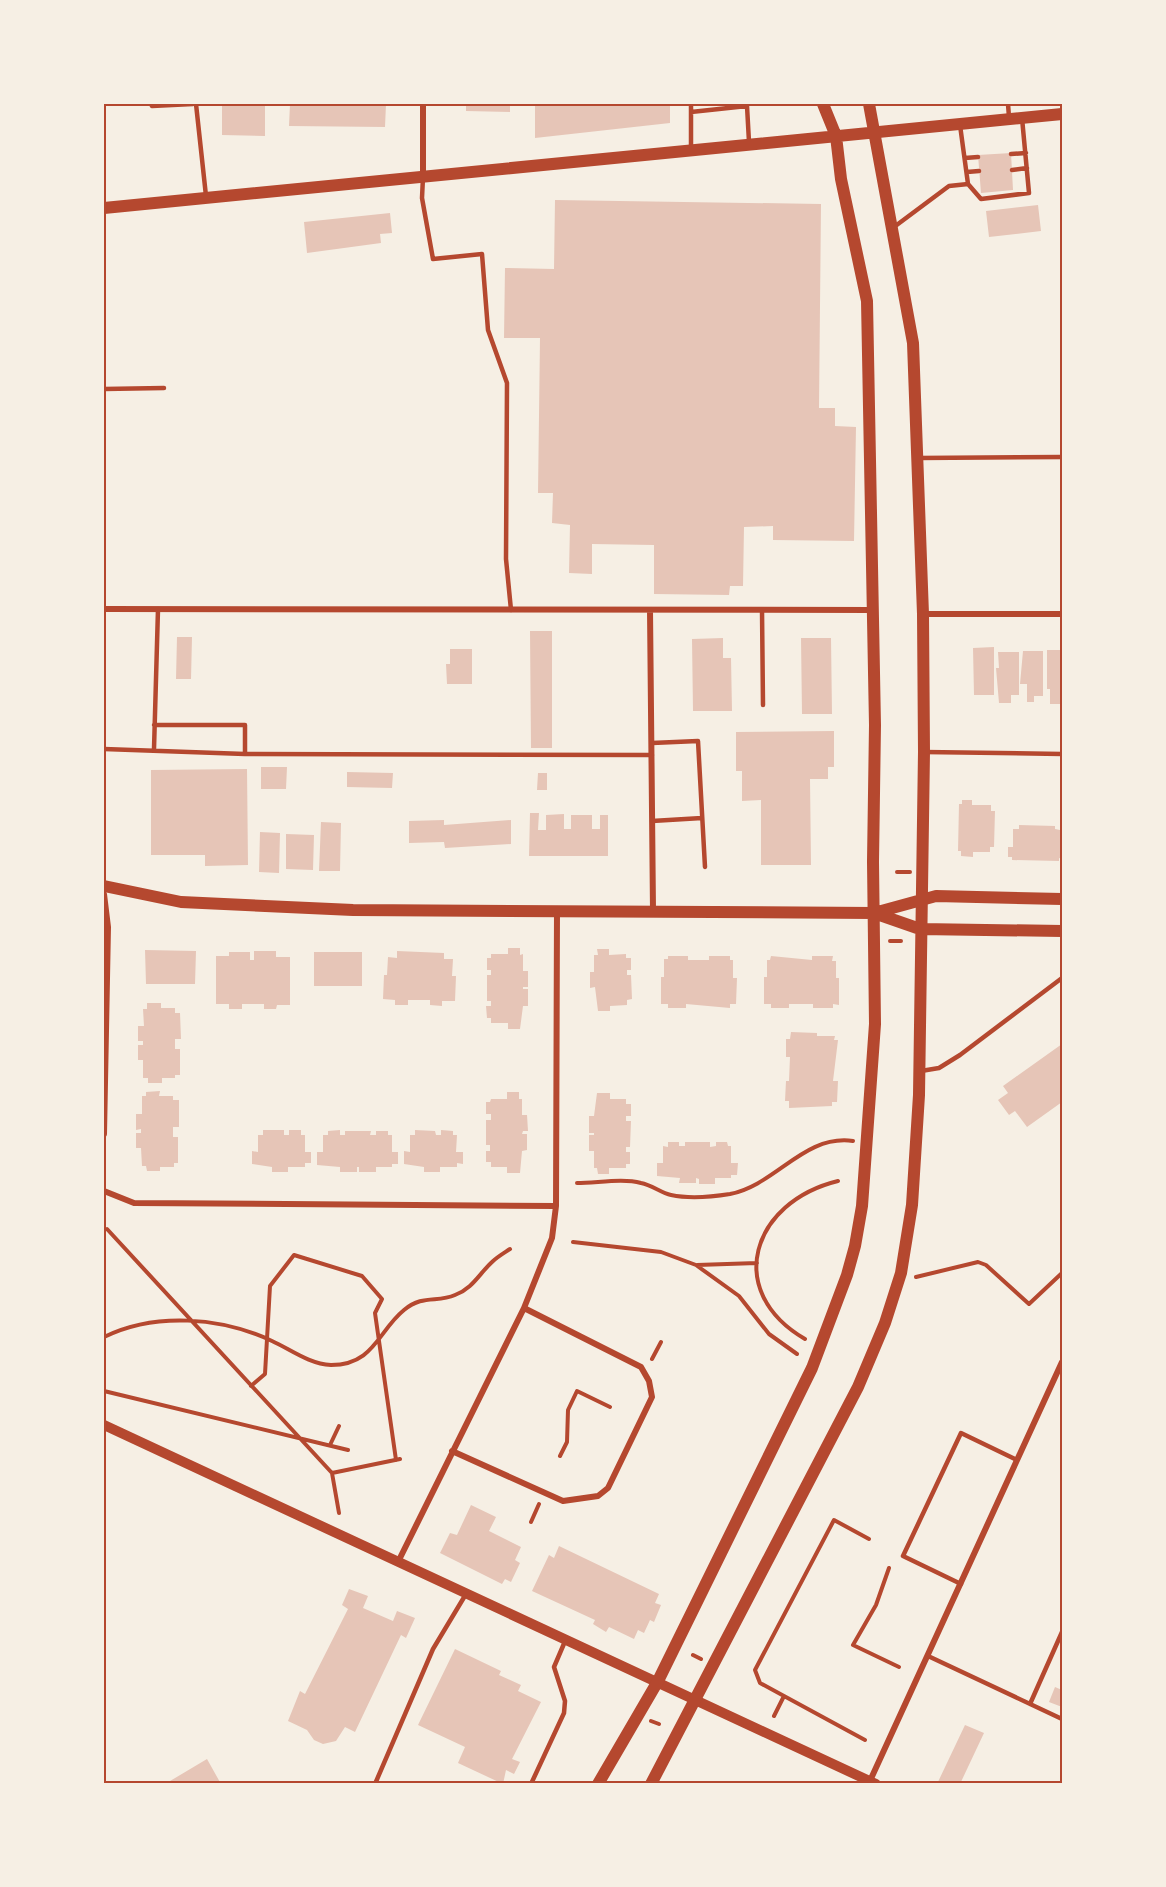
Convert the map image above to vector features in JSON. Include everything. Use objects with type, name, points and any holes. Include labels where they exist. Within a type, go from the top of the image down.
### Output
[{"type":"main road","points":[[597,1784],[658,1681],[812,1368],[847,1275],[862,1206],[875,1024],[873,610],[867,301],[841,179],[836,136],[823,104]]},
{"type":"main road","points":[[651,1784],[858,1387],[885,1323],[901,1273],[912,1205],[919,1071],[924,752],[919,458],[913,343],[869,104]]},
{"type":"main road","points":[[104,208],[1062,114]]},
{"type":"main road","points":[[104,886],[181,902],[354,910],[874,913],[922,899],[951,895],[1062,899]]},
{"type":"main road","points":[[874,913],[920,929],[1062,931]]},
{"type":"street","points":[[423,104],[423,177]]},
{"type":"street","points":[[104,609],[873,610]]},
{"type":"street","points":[[650,610],[653,910]]},
{"type":"street","points":[[923,614],[1062,614]]},
{"type":"street","points":[[104,894],[108,927],[104,1134]]},
{"type":"street","points":[[398,1562],[524,1308],[552,1238],[556,1206],[557,910]]},
{"type":"street","points":[[104,1191],[134,1203],[556,1206]]},
{"type":"street","points":[[452,1451],[563,1501],[597,1496],[608,1488],[651,1397],[649,1381],[641,1367],[524,1308]]},
{"type":"street","points":[[104,1425],[658,1681],[872,1783],[1062,1362]]},
{"type":"lane","points":[[151,104],[152,106],[194,104],[206,198]]},
{"type":"lane","points":[[691,150],[692,104]]},
{"type":"lane","points":[[960,124],[968,184],[981,200],[1029,193],[1026,153],[1008,104]]},
{"type":"lane","points":[[691,112],[747,105],[749,145]]},
{"type":"lane","points":[[1011,154],[1026,153]]},
{"type":"lane","points":[[965,158],[978,158]]},
{"type":"lane","points":[[1012,170],[1027,168]]},
{"type":"lane","points":[[967,172],[979,171]]},
{"type":"lane","points":[[423,177],[422,198],[433,259],[482,254],[488,330],[507,384],[506,559],[511,610]]},
{"type":"lane","points":[[892,228],[949,186],[968,184]]},
{"type":"lane","points":[[104,389],[164,388]]},
{"type":"lane","points":[[919,458],[1062,457]]},
{"type":"lane","points":[[154,749],[158,609]]},
{"type":"lane","points":[[762,610],[763,705]]},
{"type":"lane","points":[[154,725],[245,725],[245,754]]},
{"type":"lane","points":[[652,743],[698,741],[705,867]]},
{"type":"lane","points":[[104,749],[154,749],[166,753],[245,754],[652,754]]},
{"type":"lane","points":[[924,752],[1062,754]]},
{"type":"lane","points":[[652,821],[702,818]]},
{"type":"lane","points":[[919,1071],[939,1068],[960,1055],[1062,978]]},
{"type":"lane","points":[[961,1584],[903,1556],[961,1433],[1017,1460]]},
{"type":"lane","points":[[375,1784],[433,1649],[466,1593]]},
{"type":"lane","points":[[1030,1704],[1062,1632]]},
{"type":"lane","points":[[531,1784],[564,1713],[565,1701],[554,1675],[554,1667],[566,1639]]},
{"type":"lane","points":[[928,1656],[1062,1719]]},
{"type":"path","points":[[897,872],[910,872]]},
{"type":"path","points":[[890,940],[901,941]]},
{"type":"path","points":[[578,1183],[640,1182],[669,1195],[699,1198],[732,1193],[762,1181],[822,1142],[837,1139],[855,1141]]},
{"type":"path","points":[[805,1339],[783,1326],[764,1299],[757,1263],[758,1256],[771,1221],[785,1205],[818,1186],[838,1181]]},
{"type":"path","points":[[107,1229],[332,1473],[339,1513]]},
{"type":"path","points":[[573,1242],[660,1252],[696,1265],[739,1296],[770,1334],[797,1354]]},
{"type":"path","points":[[104,1337],[144,1325],[192,1321],[214,1323],[268,1339],[313,1361],[331,1365],[364,1356],[378,1343],[403,1311],[421,1299],[453,1297],[466,1290],[480,1278],[491,1262],[510,1249]]},
{"type":"path","points":[[252,1386],[265,1374],[270,1286],[294,1255],[362,1276],[382,1299],[375,1313],[398,1459],[332,1473]]},
{"type":"path","points":[[913,1278],[978,1262],[986,1265],[1029,1304],[1062,1273]]},
{"type":"path","points":[[696,1265],[757,1263]]},
{"type":"path","points":[[652,1359],[661,1341]]},
{"type":"path","points":[[104,1391],[348,1450]]},
{"type":"path","points":[[560,1456],[567,1442],[568,1410],[577,1391],[610,1407]]},
{"type":"path","points":[[330,1445],[339,1426]]},
{"type":"path","points":[[531,1522],[539,1504]]},
{"type":"path","points":[[865,1740],[760,1683],[755,1670],[834,1520],[869,1539]]},
{"type":"path","points":[[889,1568],[876,1605],[853,1646],[899,1667]]},
{"type":"path","points":[[774,1716],[784,1696]]},
{"type":"building","points":[[222,104],[265,104],[265,136],[222,135]]},
{"type":"building","points":[[290,104],[386,104],[385,127],[289,126]]},
{"type":"building","points":[[466,104],[510,104],[510,112],[466,111]]},
{"type":"building","points":[[535,104],[670,104],[670,123],[535,138]]},
{"type":"building","points":[[1011,153],[1013,190],[981,193],[978,155]]},
{"type":"building","points":[[555,200],[821,204],[819,408],[835,408],[835,426],[856,427],[854,541],[773,540],[773,526],[744,527],[743,586],[730,586],[729,595],[654,594],[654,545],[592,544],[592,574],[569,573],[570,525],[552,523],[553,493],[538,493],[540,338],[504,338],[505,268],[554,269]]},
{"type":"building","points":[[1038,205],[1041,231],[989,237],[986,211]]},
{"type":"building","points":[[390,213],[392,233],[380,234],[381,243],[307,253],[304,222]]},
{"type":"building","points":[[530,631],[552,631],[552,748],[531,748]]},
{"type":"building","points":[[177,637],[192,637],[191,679],[176,679]]},
{"type":"building","points":[[723,638],[723,658],[731,658],[732,711],[693,711],[692,639]]},
{"type":"building","points":[[801,638],[831,638],[832,714],[802,714]]},
{"type":"building","points":[[994,647],[994,695],[974,695],[973,648]]},
{"type":"building","points":[[450,649],[472,649],[472,684],[447,684],[446,664],[450,664]]},
{"type":"building","points":[[1047,650],[1062,650],[1062,704],[1050,704],[1050,689],[1047,689]]},
{"type":"building","points":[[1023,651],[1043,651],[1043,696],[1034,696],[1034,702],[1027,702],[1027,684],[1020,684]]},
{"type":"building","points":[[998,652],[1019,652],[1019,695],[1011,695],[1011,703],[999,703],[996,668],[999,668]]},
{"type":"building","points":[[834,731],[834,767],[828,767],[828,779],[810,779],[811,865],[761,865],[761,800],[742,801],[742,771],[736,771],[736,732]]},
{"type":"building","points":[[261,767],[287,767],[286,789],[261,789]]},
{"type":"building","points":[[247,769],[248,865],[205,866],[205,855],[151,855],[151,770]]},
{"type":"building","points":[[347,772],[393,773],[392,788],[347,787]]},
{"type":"building","points":[[538,773],[547,773],[547,790],[537,790]]},
{"type":"building","points":[[962,800],[972,800],[972,805],[991,805],[991,811],[995,811],[994,847],[990,847],[990,852],[973,852],[973,857],[961,856],[961,851],[958,851],[959,804],[962,804]]},
{"type":"building","points":[[530,813],[539,813],[538,830],[546,830],[546,815],[564,814],[564,829],[571,829],[571,815],[592,815],[592,829],[600,829],[600,815],[608,815],[608,856],[529,856]]},
{"type":"building","points":[[444,820],[444,825],[511,820],[511,844],[445,848],[444,842],[409,843],[409,821]]},
{"type":"building","points":[[321,822],[341,823],[340,871],[319,871]]},
{"type":"building","points":[[1019,825],[1055,826],[1055,829],[1060,830],[1062,859],[1059,858],[1059,861],[1012,860],[1012,857],[1008,857],[1008,847],[1013,847],[1013,829],[1019,829]]},
{"type":"building","points":[[260,832],[280,833],[279,873],[259,872]]},
{"type":"building","points":[[286,834],[314,835],[313,870],[286,869]]},
{"type":"building","points":[[508,948],[520,948],[520,955],[523,954],[523,971],[528,971],[528,987],[523,987],[523,989],[528,989],[528,1006],[523,1006],[520,1029],[508,1029],[508,1023],[491,1023],[491,1018],[487,1018],[486,1006],[491,1006],[491,1001],[487,1001],[487,975],[491,975],[491,970],[487,970],[487,958],[491,958],[491,954],[508,954]]},
{"type":"building","points":[[597,949],[609,949],[609,955],[626,954],[626,958],[631,958],[631,970],[627,970],[627,975],[631,975],[632,999],[627,1000],[627,1005],[610,1006],[610,1011],[598,1011],[595,987],[590,988],[590,972],[594,972],[594,955],[598,955]]},
{"type":"building","points":[[145,950],[196,951],[195,984],[146,984]]},
{"type":"building","points":[[254,951],[276,951],[276,957],[290,957],[290,1005],[277,1005],[276,1009],[264,1009],[264,1004],[242,1004],[242,1009],[229,1009],[229,1004],[216,1004],[216,956],[229,956],[229,952],[250,952],[250,960],[254,960]]},
{"type":"building","points":[[397,951],[444,953],[444,959],[453,959],[452,976],[456,976],[455,1001],[442,1001],[442,1006],[430,1005],[430,1000],[408,1000],[408,1005],[395,1005],[395,1000],[383,999],[384,975],[387,975],[388,957],[397,958]]},
{"type":"building","points":[[314,952],[362,952],[362,986],[314,986]]},
{"type":"building","points":[[668,956],[688,956],[688,960],[709,960],[709,956],[730,956],[730,960],[733,960],[733,978],[737,978],[736,1004],[730,1004],[730,1008],[686,1004],[686,1008],[668,1008],[668,1004],[661,1004],[661,977],[664,977],[664,959],[668,959]]},
{"type":"building","points":[[771,956],[812,960],[812,956],[833,956],[832,961],[836,961],[836,978],[839,978],[839,1005],[833,1004],[833,1008],[813,1008],[813,1004],[789,1004],[789,1008],[771,1008],[771,1004],[764,1004],[764,977],[767,977],[767,960],[770,960]]},
{"type":"building","points":[[147,1003],[161,1003],[161,1008],[175,1008],[175,1013],[180,1013],[181,1039],[175,1039],[175,1049],[180,1049],[180,1075],[175,1075],[175,1078],[162,1078],[162,1083],[148,1083],[148,1078],[143,1078],[143,1060],[138,1060],[138,1045],[143,1045],[143,1041],[138,1041],[138,1026],[144,1026],[143,1009],[147,1009]]},
{"type":"building","points":[[791,1032],[835,1036],[834,1040],[838,1040],[833,1081],[838,1081],[837,1102],[832,1102],[832,1106],[789,1108],[789,1101],[785,1101],[790,1057],[786,1057],[786,1039],[790,1039]]},
{"type":"building","points":[[1062,1044],[1062,1102],[1027,1127],[1015,1111],[1009,1115],[998,1100],[1008,1093],[1003,1086]]},
{"type":"building","points":[[160,1091],[159,1096],[173,1096],[173,1100],[179,1100],[179,1127],[173,1127],[173,1137],[178,1137],[178,1163],[174,1163],[174,1167],[160,1167],[160,1171],[147,1171],[146,1166],[142,1166],[141,1148],[136,1148],[136,1133],[141,1133],[141,1129],[136,1130],[136,1114],[142,1114],[142,1096],[146,1096],[146,1092]]},
{"type":"building","points":[[507,1092],[519,1092],[519,1099],[522,1099],[522,1115],[527,1115],[528,1131],[523,1131],[522,1134],[527,1134],[527,1150],[522,1151],[520,1173],[507,1173],[507,1167],[491,1167],[491,1162],[486,1162],[486,1151],[490,1151],[490,1145],[486,1145],[486,1120],[491,1120],[491,1114],[486,1114],[486,1102],[490,1102],[491,1099],[507,1099]]},
{"type":"building","points":[[597,1093],[610,1093],[610,1099],[626,1099],[626,1104],[631,1104],[631,1116],[626,1116],[626,1121],[631,1121],[630,1147],[626,1147],[626,1152],[630,1152],[630,1164],[626,1164],[626,1168],[609,1168],[609,1174],[598,1174],[597,1168],[594,1168],[594,1151],[589,1151],[589,1135],[594,1135],[594,1133],[589,1133],[589,1116],[594,1116]]},
{"type":"building","points":[[263,1130],[284,1130],[284,1135],[289,1135],[289,1130],[301,1130],[301,1135],[305,1135],[305,1152],[311,1152],[311,1163],[305,1163],[305,1167],[288,1167],[288,1172],[272,1172],[272,1167],[252,1164],[252,1151],[258,1152],[258,1135],[263,1135]]},
{"type":"building","points":[[340,1130],[340,1135],[345,1135],[345,1131],[371,1131],[370,1135],[376,1135],[376,1131],[388,1131],[388,1135],[392,1135],[392,1152],[398,1152],[398,1164],[392,1164],[392,1167],[376,1167],[376,1172],[359,1172],[359,1167],[357,1167],[357,1172],[340,1172],[340,1167],[317,1165],[317,1152],[323,1152],[323,1135],[328,1135],[328,1131]]},
{"type":"building","points":[[415,1130],[435,1131],[436,1135],[441,1135],[441,1130],[453,1131],[453,1135],[457,1135],[456,1152],[463,1152],[463,1164],[457,1163],[457,1167],[440,1167],[440,1172],[424,1172],[424,1167],[404,1164],[404,1151],[410,1152],[410,1135],[415,1135]]},
{"type":"building","points":[[668,1142],[679,1142],[679,1146],[685,1146],[685,1142],[710,1142],[710,1147],[716,1146],[716,1142],[727,1142],[728,1146],[731,1146],[731,1163],[738,1163],[737,1175],[731,1175],[731,1178],[715,1178],[715,1184],[699,1184],[699,1179],[696,1178],[696,1183],[679,1183],[680,1178],[657,1176],[657,1163],[663,1163],[663,1146],[668,1147]]},
{"type":"building","points":[[471,1505],[496,1517],[489,1531],[521,1547],[515,1560],[520,1563],[511,1582],[505,1579],[502,1584],[440,1553],[450,1533],[457,1535]]},
{"type":"building","points":[[559,1546],[659,1594],[655,1603],[661,1605],[654,1622],[650,1620],[644,1633],[638,1630],[634,1639],[609,1627],[606,1632],[593,1624],[595,1620],[532,1591],[549,1555],[554,1558]]},
{"type":"building","points":[[349,1589],[368,1596],[363,1608],[393,1621],[397,1611],[415,1618],[406,1638],[401,1635],[355,1732],[345,1727],[336,1741],[323,1744],[314,1740],[307,1730],[288,1721],[300,1691],[305,1694],[348,1609],[342,1605]]},
{"type":"building","points":[[455,1649],[501,1671],[499,1675],[521,1685],[518,1691],[541,1702],[512,1759],[520,1762],[514,1774],[506,1770],[503,1784],[458,1763],[465,1747],[418,1725]]},
{"type":"building","points":[[1055,1687],[1062,1690],[1062,1707],[1049,1702]]},
{"type":"building","points":[[965,1725],[984,1733],[960,1784],[937,1784]]},
{"type":"building","points":[[207,1759],[221,1784],[165,1784]]}]
